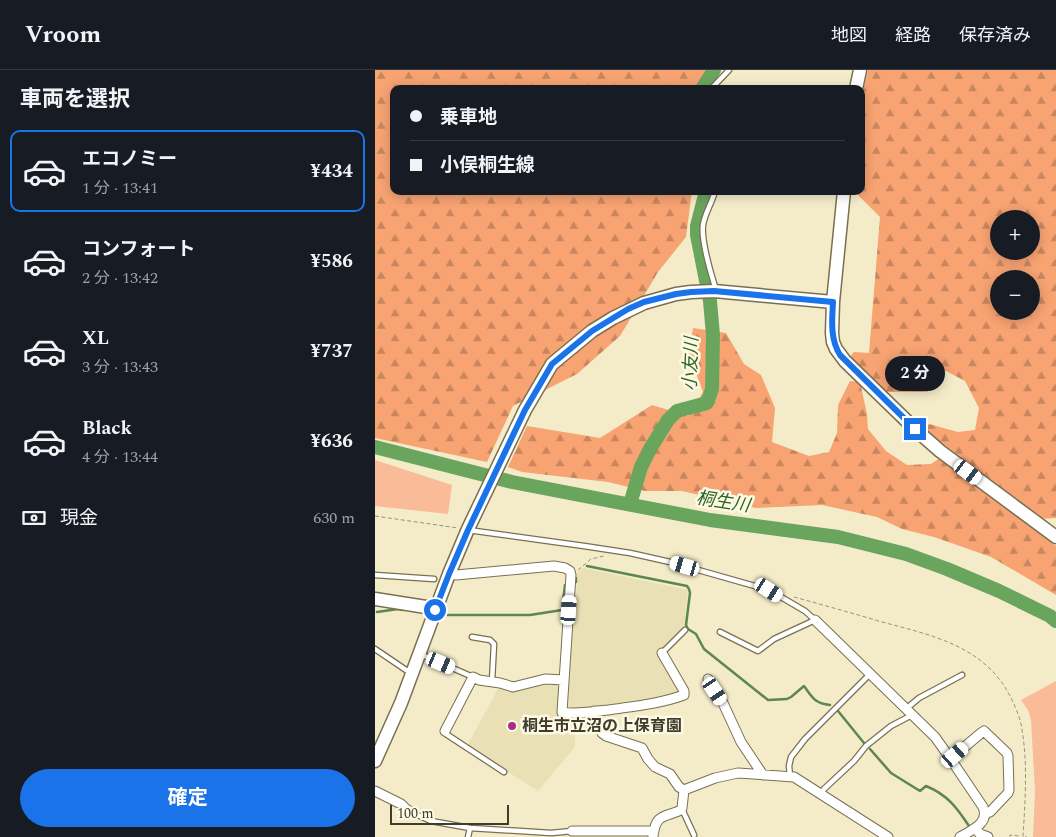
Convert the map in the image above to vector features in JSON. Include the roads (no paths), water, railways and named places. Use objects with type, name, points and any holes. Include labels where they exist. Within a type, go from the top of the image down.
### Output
[{"type":"street","points":[[857,85],[860,70]]},
{"type":"street","points":[[844,195],[833,302],[832,333],[836,349],[845,361],[940,451],[1056,537]]},
{"type":"street","points":[[375,761],[398,710],[467,528],[525,410],[552,364],[592,331],[620,314],[644,302],[676,294],[711,291],[833,302]]},
{"type":"street","points":[[449,574],[555,566],[574,570],[571,575],[562,712],[576,713],[667,701],[684,695],[684,691],[663,653]]},
{"type":"street","points":[[375,599],[435,610]]},
{"type":"street","points":[[815,620],[935,737],[983,807],[985,813],[983,821],[960,837]]},
{"type":"street","points":[[445,731],[473,677],[513,687],[545,679],[564,680]]},
{"type":"street","points":[[708,680],[723,703],[741,742],[763,775]]},
{"type":"street","points":[[594,711],[602,733],[642,748],[655,767],[670,774],[683,790]]},
{"type":"street","points":[[950,758],[984,731],[1009,756],[1008,793],[989,812],[985,813]]},
{"type":"street","points":[[683,790],[715,778],[738,773],[790,776],[888,837]]},
{"type":"street","points":[[572,831],[653,834],[659,818],[678,812],[681,809],[683,790]]},
{"type":"street","points":[[375,791],[401,804],[413,813]]},
{"type":"street","points":[[975,828],[980,834],[988,837]]},
{"type":"lane","points":[[715,85],[729,70]]},
{"type":"lane","points":[[711,291],[703,235],[705,215],[714,195]]},
{"type":"lane","points":[[467,528],[630,553],[670,562],[769,590],[805,611],[815,620],[774,639],[758,651],[720,632]]},
{"type":"lane","points":[[375,575],[434,579]]},
{"type":"lane","points":[[663,653],[685,630]]},
{"type":"lane","points":[[472,637],[491,640],[493,644],[492,683]]},
{"type":"lane","points":[[375,649],[412,672]]},
{"type":"lane","points":[[419,653],[473,677]]},
{"type":"lane","points":[[790,776],[789,766],[791,757],[805,739],[870,674]]},
{"type":"lane","points":[[821,794],[824,789],[854,762],[867,746],[909,712],[919,698],[962,675]]},
{"type":"lane","points":[[445,731],[446,734],[503,772]]},
{"type":"lane","points":[[681,809],[694,835]]},
{"type":"lane","points":[[413,813],[431,821],[470,828],[551,833],[572,831]]},
{"type":"lane","points":[[468,837],[470,828]]},
{"type":"waterway","name":"小友川","points":[[705,85],[714,70]]},
{"type":"waterway","name":"小友川","points":[[630,504],[641,467],[668,420],[677,411],[707,403],[712,389],[713,335],[710,301],[697,235],[697,226],[705,195]]},
{"type":"waterway","name":"桐生川","points":[[375,447],[512,482],[710,520],[838,537],[906,554],[999,591],[1050,616],[1056,621]]},
{"type":"waterway","points":[[587,566],[687,586],[690,593],[686,625],[688,629],[696,634],[704,649],[768,700],[787,699],[804,686],[817,701],[830,705]]},
{"type":"waterway","points":[[439,615],[530,615],[562,610],[565,585]]},
{"type":"waterway","points":[[377,612],[403,610]]},
{"type":"waterway","points":[[838,711],[864,743]]},
{"type":"waterway","points":[[870,749],[891,773],[920,791],[926,786],[946,798],[969,826]]},
{"type":"place","name":"桐生市立沼の上保育園","points":[[512,726]]}]
